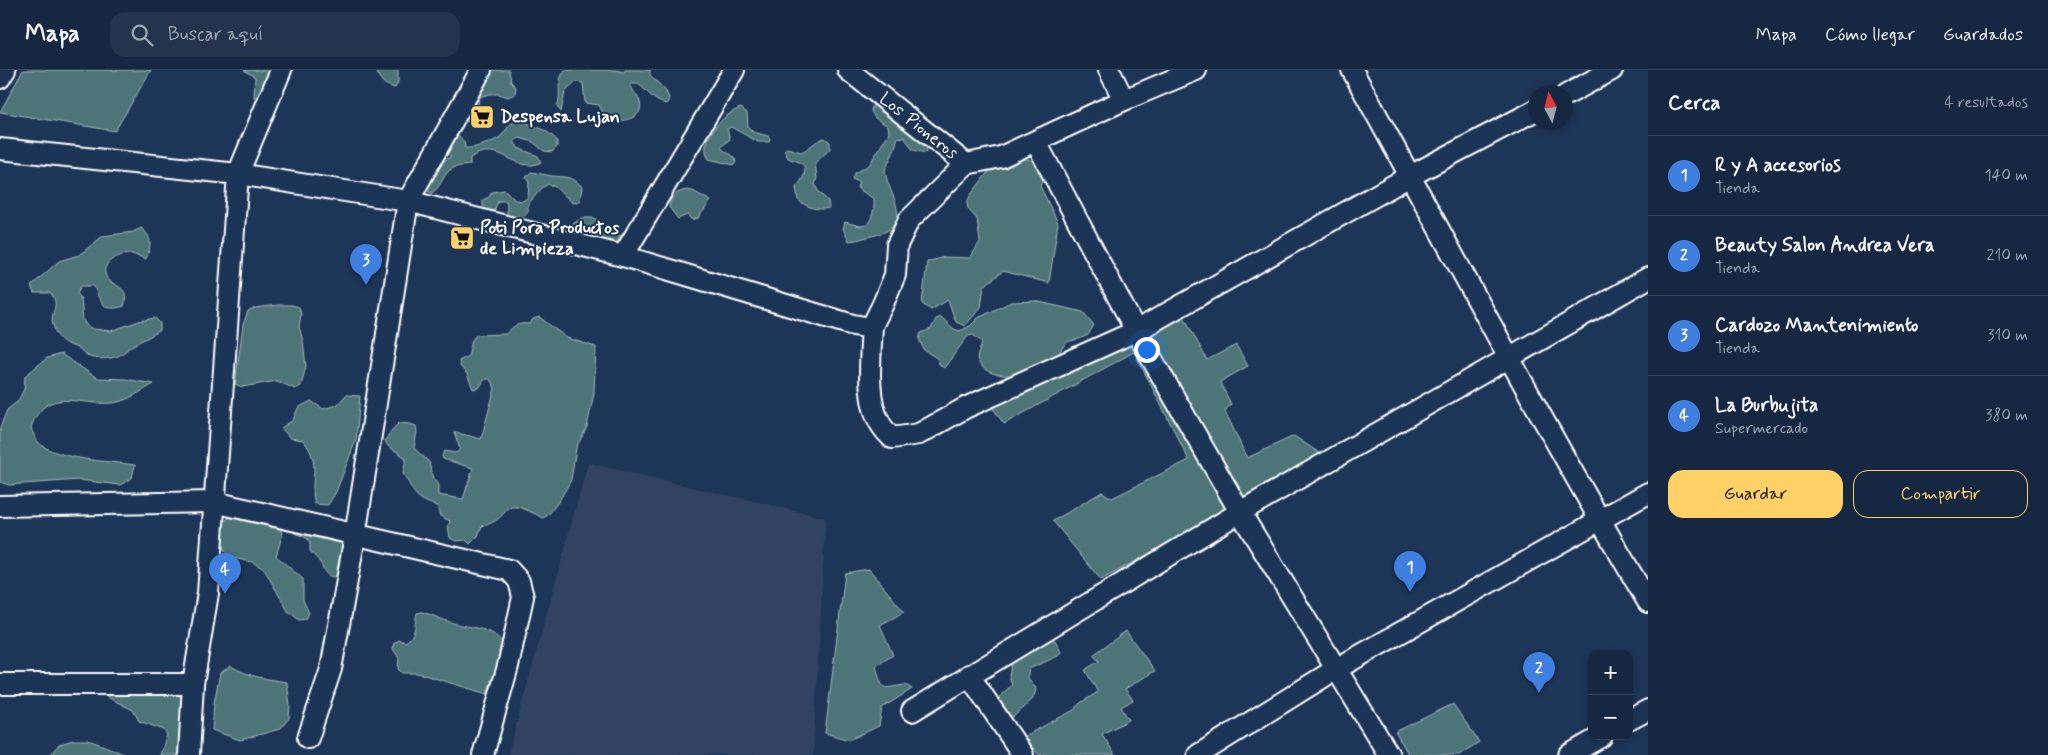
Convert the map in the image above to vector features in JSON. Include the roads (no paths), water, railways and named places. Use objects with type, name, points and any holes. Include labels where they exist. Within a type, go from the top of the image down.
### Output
[{"type":"street","points":[[0,78],[5,70]]},
{"type":"street","points":[[189,755],[193,684],[208,593],[238,174],[281,70]]},
{"type":"street","points":[[308,738],[331,669],[355,536],[408,201],[481,70]]},
{"type":"street","points":[[623,256],[734,70]]},
{"type":"street","name":"Los Pioneros","points":[[848,70],[966,164]]},
{"type":"street","points":[[1109,70],[1124,100]]},
{"type":"street","points":[[1196,70],[1124,100],[1001,157],[966,164],[910,220],[897,245],[895,275],[872,325],[870,371],[873,407],[880,423],[892,438],[919,434],[965,408],[1136,331],[1410,176],[1528,114]]},
{"type":"street","points":[[1352,70],[1509,358],[1600,521],[1648,602]]},
{"type":"street","points":[[1573,91],[1612,70]]},
{"type":"street","points":[[1036,142],[1136,331],[1240,512],[1389,755]]},
{"type":"street","points":[[0,150],[238,174],[408,201],[623,256],[853,325],[871,328],[872,325]]},
{"type":"street","points":[[912,711],[1240,512],[1648,278]]},
{"type":"street","points":[[1198,755],[1336,669],[1648,493]]},
{"type":"street","points":[[0,506],[214,502],[509,570],[519,581],[523,597],[508,666],[483,755]]},
{"type":"street","points":[[969,675],[1023,755]]},
{"type":"street","points":[[0,684],[193,684]]},
{"type":"street","points":[[1633,718],[1648,710]]},
{"type":"street","points":[[1569,755],[1595,740]]},
{"type":"place","name":"Despensa Lujan","points":[[482,117]]},
{"type":"place","name":"Poti Pora Productos de Limpieza","points":[[462,238]]},
{"type":"place","name":"Cardozo Mantenimiento","points":[[366,285]]},
{"type":"place","name":"R y A accesorios","points":[[1410,592]]},
{"type":"place","name":"La Burbujita","points":[[225,594]]},
{"type":"place","name":"Beauty Salon Andrea Vera","points":[[1539,693]]}]
